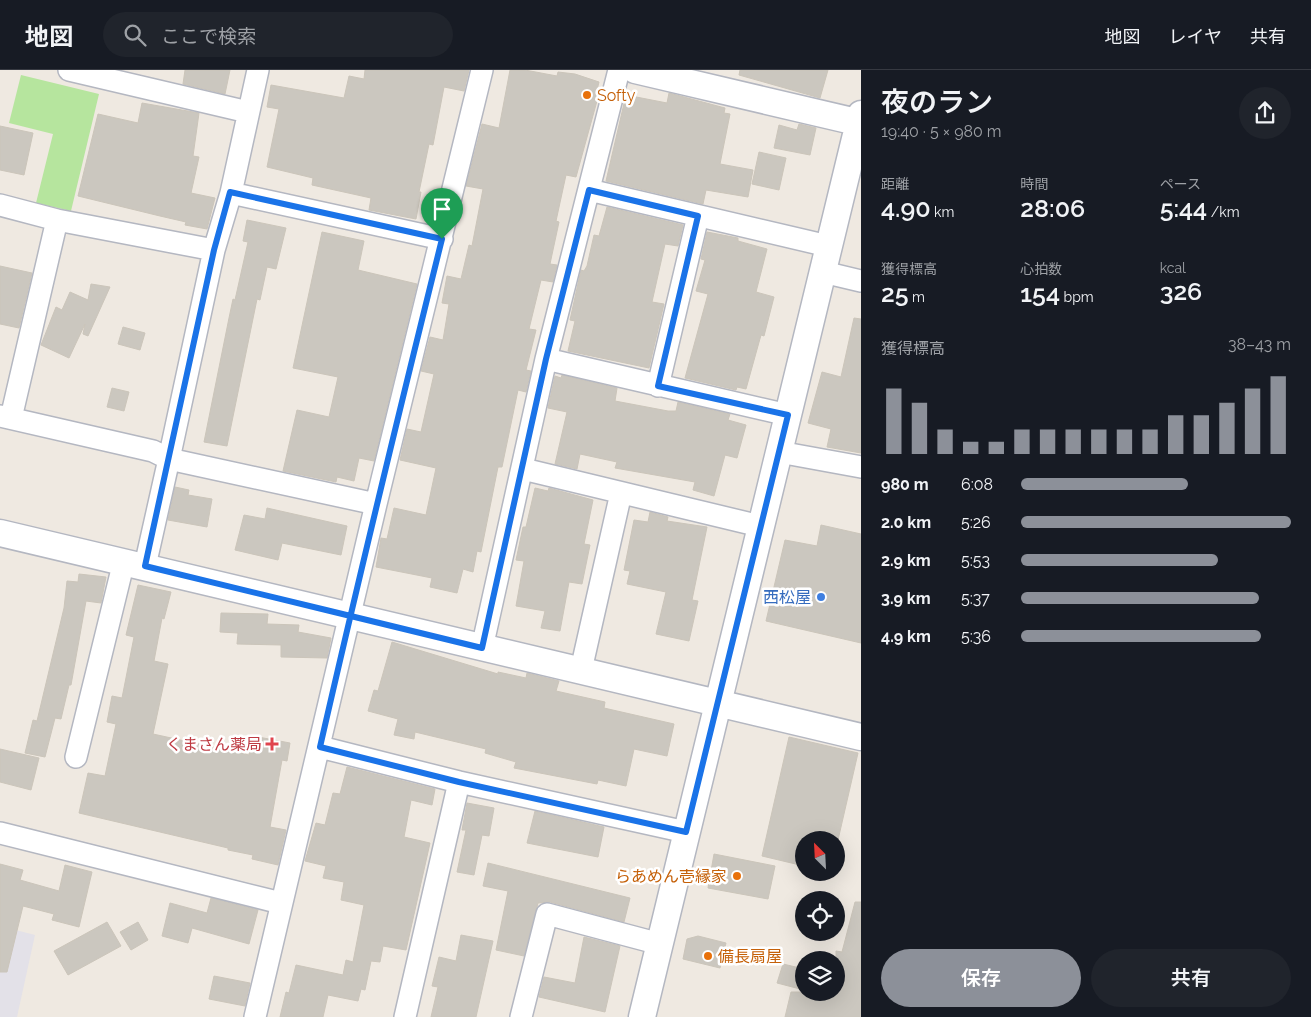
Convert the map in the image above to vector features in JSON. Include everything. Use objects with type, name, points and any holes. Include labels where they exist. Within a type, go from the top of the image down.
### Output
[{"type":"street","points":[[69,70],[248,112]]},
{"type":"street","points":[[76,757],[134,564],[169,459],[214,250],[230,192],[258,70]]},
{"type":"street","points":[[255,1017],[376,504],[482,70]]},
{"type":"street","points":[[482,648],[546,359],[619,70]]},
{"type":"street","points":[[635,70],[860,120],[642,1017]]},
{"type":"street","points":[[589,190],[828,246]]},
{"type":"street","points":[[230,192],[442,239]]},
{"type":"street","points":[[0,205],[57,220],[214,250]]},
{"type":"street","points":[[658,386],[698,216]]},
{"type":"street","points":[[57,220],[5,417],[153,452],[169,459],[376,504]]},
{"type":"street","points":[[823,272],[861,281]]},
{"type":"street","points":[[546,359],[788,415]]},
{"type":"street","points":[[779,452],[861,467]]},
{"type":"street","points":[[523,469],[760,526]]},
{"type":"street","points":[[581,670],[621,493]]},
{"type":"street","points":[[0,533],[861,737]]},
{"type":"street","points":[[320,747],[459,782],[686,832]]},
{"type":"street","points":[[404,1017],[459,782]]},
{"type":"street","points":[[0,833],[282,903]]},
{"type":"street","points":[[521,1017],[547,914],[660,944]]},
{"type":"shaded area","points":[[0,926],[35,935],[17,1017],[0,1017]]},
{"type":"green space","points":[[21,75],[99,94],[71,211],[36,203],[53,134],[9,123]]},
{"type":"building","points":[[185,70],[230,70],[225,94],[183,84]]},
{"type":"building","points":[[365,70],[469,70],[464,91],[444,87],[433,145],[429,144],[419,192],[421,192],[416,219],[369,210],[371,198],[312,185],[313,178],[267,167],[279,109],[267,107],[271,85],[344,98],[349,76],[364,79]]},
{"type":"building","points":[[510,70],[525,70],[557,76],[558,72],[575,74],[599,82],[597,90],[600,90],[576,177],[566,175],[556,221],[559,222],[550,264],[557,265],[553,282],[541,280],[529,329],[536,330],[526,370],[531,371],[526,392],[518,390],[502,467],[498,467],[481,552],[477,551],[473,572],[463,569],[457,593],[430,587],[432,578],[376,567],[381,538],[387,539],[394,508],[426,515],[436,468],[400,460],[407,429],[421,432],[434,374],[421,371],[430,337],[443,340],[449,304],[442,303],[447,276],[461,279],[469,245],[472,246],[483,189],[466,186],[482,124],[499,128]]},
{"type":"building","points":[[740,70],[828,70],[820,98],[739,75]]},
{"type":"building","points":[[669,93],[725,108],[724,113],[730,114],[720,164],[753,170],[748,197],[706,190],[703,204],[606,181],[626,95],[667,103]]},
{"type":"building","points":[[142,103],[199,113],[193,156],[199,157],[191,193],[215,198],[207,229],[185,225],[186,222],[78,196],[98,114],[138,123]]},
{"type":"building","points":[[799,124],[816,128],[810,155],[774,148],[779,125],[797,130]]},
{"type":"building","points":[[0,126],[33,133],[24,175],[0,170]]},
{"type":"building","points":[[759,152],[786,158],[779,190],[752,184]]},
{"type":"building","points":[[607,207],[683,225],[678,246],[665,244],[652,302],[664,304],[649,368],[568,351],[575,321],[570,320],[581,270],[584,271],[587,266],[594,235],[599,236]]},
{"type":"building","points":[[247,220],[286,228],[276,269],[267,267],[260,300],[257,299],[227,446],[204,442],[233,299],[235,300],[248,242],[243,241]]},
{"type":"building","points":[[322,232],[364,241],[358,270],[417,284],[374,461],[359,458],[354,481],[337,477],[336,482],[283,471],[297,410],[329,417],[338,377],[293,368]]},
{"type":"building","points":[[707,232],[738,238],[738,241],[767,249],[756,292],[774,297],[764,336],[761,335],[746,389],[737,387],[736,390],[685,378],[708,294],[696,291],[705,260],[701,259]]},
{"type":"building","points":[[0,266],[32,273],[19,328],[0,324]]},
{"type":"building","points":[[91,284],[110,287],[88,336],[83,334],[85,324],[69,358],[41,345],[56,307],[62,310],[70,292],[88,300]]},
{"type":"building","points":[[854,318],[861,319],[861,453],[827,447],[831,429],[808,423],[822,372],[841,377]]},
{"type":"building","points":[[123,327],[145,333],[140,350],[118,344]]},
{"type":"building","points":[[562,375],[617,388],[615,401],[668,411],[676,411],[678,402],[730,414],[728,420],[746,425],[737,458],[725,455],[714,496],[693,490],[695,482],[615,468],[617,462],[580,454],[577,469],[555,464],[567,412],[548,408],[555,376],[561,378]]},
{"type":"building","points":[[112,388],[129,392],[124,411],[107,407]]},
{"type":"building","points":[[175,487],[189,490],[188,495],[212,499],[207,527],[168,520]]},
{"type":"building","points":[[535,488],[548,491],[549,488],[593,500],[584,544],[590,545],[582,584],[569,582],[560,631],[541,628],[545,611],[516,606],[524,561],[516,560],[523,527],[526,527]]},
{"type":"building","points":[[267,508],[347,526],[341,555],[282,543],[278,560],[235,550],[244,515],[265,519]]},
{"type":"building","points":[[650,512],[668,517],[667,521],[707,527],[692,600],[698,601],[689,641],[656,634],[666,592],[627,584],[630,571],[624,570],[634,520],[648,522]]},
{"type":"building","points":[[821,525],[861,534],[861,643],[766,621],[785,540],[817,546]]},
{"type":"building","points":[[79,574],[106,577],[101,603],[86,601],[71,685],[69,685],[61,719],[55,718],[45,757],[25,753],[33,720],[37,721],[64,608],[67,581],[78,582]]},
{"type":"building","points":[[138,585],[171,592],[164,619],[162,618],[154,661],[168,664],[153,734],[249,755],[253,736],[290,743],[287,761],[282,760],[270,827],[286,830],[278,865],[252,859],[253,855],[228,850],[228,848],[79,813],[88,773],[105,776],[116,724],[107,722],[112,696],[122,698],[134,637],[126,635]]},
{"type":"building","points":[[221,613],[268,614],[267,624],[299,625],[298,632],[331,638],[327,658],[281,657],[281,645],[237,644],[238,633],[220,632]]},
{"type":"building","points":[[392,642],[498,674],[498,672],[526,678],[527,673],[559,681],[556,691],[605,702],[604,708],[674,724],[667,756],[634,749],[626,786],[598,780],[597,784],[514,768],[516,762],[485,753],[486,749],[415,732],[414,739],[394,735],[398,719],[368,711],[374,690],[378,691]]},
{"type":"building","points":[[789,737],[858,753],[840,831],[795,831],[795,864],[762,856]]},
{"type":"building","points":[[0,749],[39,758],[31,790],[0,782]]},
{"type":"building","points":[[347,767],[435,789],[432,805],[411,800],[404,837],[430,843],[406,950],[383,946],[380,962],[371,961],[365,990],[361,989],[358,1001],[328,995],[323,1017],[280,1017],[286,992],[289,993],[296,965],[343,975],[346,960],[353,962],[364,905],[341,900],[344,882],[323,878],[326,866],[305,861],[316,823],[325,825],[333,793],[340,794]]},
{"type":"building","points":[[467,803],[494,808],[489,836],[482,835],[474,875],[457,872],[466,830],[462,830]]},
{"type":"building","points":[[535,811],[604,827],[598,857],[527,843]]},
{"type":"building","points":[[714,854],[775,866],[768,899],[708,888]]},
{"type":"building","points":[[488,863],[630,898],[624,922],[550,902],[538,903],[524,956],[496,950],[508,891],[483,886]]},
{"type":"building","points":[[0,864],[23,870],[20,880],[59,891],[65,865],[92,872],[79,927],[52,920],[54,914],[23,906],[7,972],[0,972]]},
{"type":"building","points":[[211,898],[258,910],[249,944],[192,928],[188,943],[162,936],[170,903],[207,913]]},
{"type":"building","points":[[855,902],[861,902],[861,1017],[785,1017],[791,992],[795,992],[795,1001],[845,1001],[845,951],[842,951]]},
{"type":"building","points":[[107,922],[121,946],[68,975],[54,951]]},
{"type":"building","points":[[138,922],[148,940],[131,950],[120,932]]},
{"type":"building","points":[[461,935],[493,941],[476,1017],[431,1017],[438,987],[432,986],[439,957],[456,961]]},
{"type":"building","points":[[698,936],[726,943],[720,968],[683,959],[687,939]]},
{"type":"building","points":[[584,937],[620,946],[605,1012],[539,997],[544,977],[575,983]]},
{"type":"building","points":[[783,964],[795,967],[795,988],[777,983]]},
{"type":"building","points":[[214,976],[250,983],[245,1006],[209,999]]},
{"type":"place","name":"Softy","points":[[587,95]]},
{"type":"place","name":"西松屋","points":[[821,597]]},
{"type":"place","name":"くまさん薬局","points":[[272,744]]},
{"type":"place","name":"らあめん壱縁家","points":[[737,876]]},
{"type":"place","name":"備長扇屋","points":[[708,956]]},
{"type":"route","points":[[442,239],[230,192],[214,250],[145,566],[351,616],[482,648],[546,359],[589,190],[698,216],[658,386],[788,415],[686,832],[459,782],[320,747],[351,616],[376,504],[442,239]]}]
